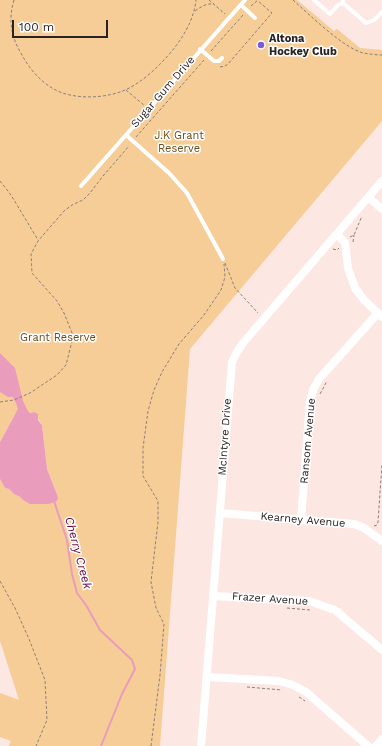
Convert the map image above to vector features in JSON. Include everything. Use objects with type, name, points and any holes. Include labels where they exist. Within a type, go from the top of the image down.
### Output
[{"type":"street","name":"McIntyre Drive","points":[[201,746],[232,362],[240,348],[264,319],[382,181]]},
{"type":"street","points":[[368,197],[382,209]]},
{"type":"street","points":[[335,236],[342,243],[346,255],[349,275],[355,288],[364,300],[380,315]]},
{"type":"street","name":"Ransom Avenue","points":[[301,520],[310,400],[313,390],[319,379],[380,315]]},
{"type":"street","name":"Kearney Avenue","points":[[220,513],[354,524],[381,537]]},
{"type":"street","name":"Frazer Avenue","points":[[213,596],[309,601],[335,610],[382,650]]},
{"type":"street","points":[[207,677],[278,681],[293,685],[306,692],[368,746]]},
{"type":"street","points":[[376,746],[382,739]]},
{"type":"lane","name":"Sugar Gum Drive","points":[[82,186],[245,0]]},
{"type":"lane","points":[[314,0],[330,14],[343,2],[366,23],[374,20],[382,12]]},
{"type":"lane","points":[[240,5],[255,18]]},
{"type":"lane","points":[[200,50],[214,61],[219,61],[222,58]]},
{"type":"lane","points":[[126,135],[169,173],[183,188],[223,259]]},
{"type":"path","points":[[14,0],[10,12],[11,30],[17,48],[28,65],[53,89],[69,94],[90,97],[112,95],[126,90],[148,75],[162,63],[188,27],[195,11],[196,0]]},
{"type":"path","points":[[209,0],[228,18]]},
{"type":"path","points":[[0,402],[14,400],[57,375],[66,365],[72,341],[72,333],[64,313],[52,295],[32,273],[31,254],[38,241],[64,211],[83,200],[90,193],[133,141],[258,0],[272,13],[228,64],[225,66],[214,66]]},
{"type":"path","points":[[293,0],[352,48],[363,53],[382,55]]},
{"type":"path","points":[[195,11],[203,5],[214,4]]},
{"type":"path","points":[[126,90],[148,110]]},
{"type":"path","points":[[0,181],[11,195],[38,241]]},
{"type":"path","points":[[352,244],[358,223],[363,214]]},
{"type":"path","points":[[331,250],[337,250],[342,243],[354,235]]},
{"type":"path","points":[[223,259],[235,288],[264,319]]},
{"type":"path","points":[[151,746],[160,675],[164,624],[156,608],[151,582],[158,522],[158,501],[143,476],[148,411],[162,372],[179,344],[204,315],[221,290],[225,277],[223,259]]},
{"type":"path","points":[[320,395],[327,381]]},
{"type":"path","points":[[374,526],[377,525],[378,522],[382,464]]},
{"type":"path","points":[[0,581],[15,608],[45,680],[47,720],[36,746]]},
{"type":"path","points":[[282,607],[315,610]]},
{"type":"path","points":[[244,687],[284,690]]},
{"type":"path","points":[[294,695],[307,703]]},
{"type":"green space","points":[[0,0],[297,0],[334,31],[337,29],[360,48],[382,50],[382,121],[190,349],[160,746],[9,746],[11,741],[0,737],[0,693],[19,700],[0,641],[0,479],[5,488],[9,489],[12,493],[23,500],[49,504],[58,497],[47,469],[42,425],[34,412],[30,413],[28,411],[13,418],[0,442]]},
{"type":"shaded area","points":[[0,353],[15,368],[23,401],[30,413],[34,412],[38,414],[38,420],[42,425],[47,469],[58,497],[57,501],[49,504],[30,504],[9,489],[5,488],[0,479],[0,442],[18,409],[13,397],[8,397],[0,392]]},
{"type":"waterway","name":"Cherry Creek","points":[[54,501],[67,540],[72,574],[77,593],[86,605],[100,630],[132,660],[135,669],[122,694],[101,746]]},
{"type":"place","name":"Altona Hockey Club","points":[[261,45]]},
{"type":"park label","name":"J.K Grant Reserve","points":[[179,142]]},
{"type":"park label","name":"Grant Reserve","points":[[58,338]]}]
